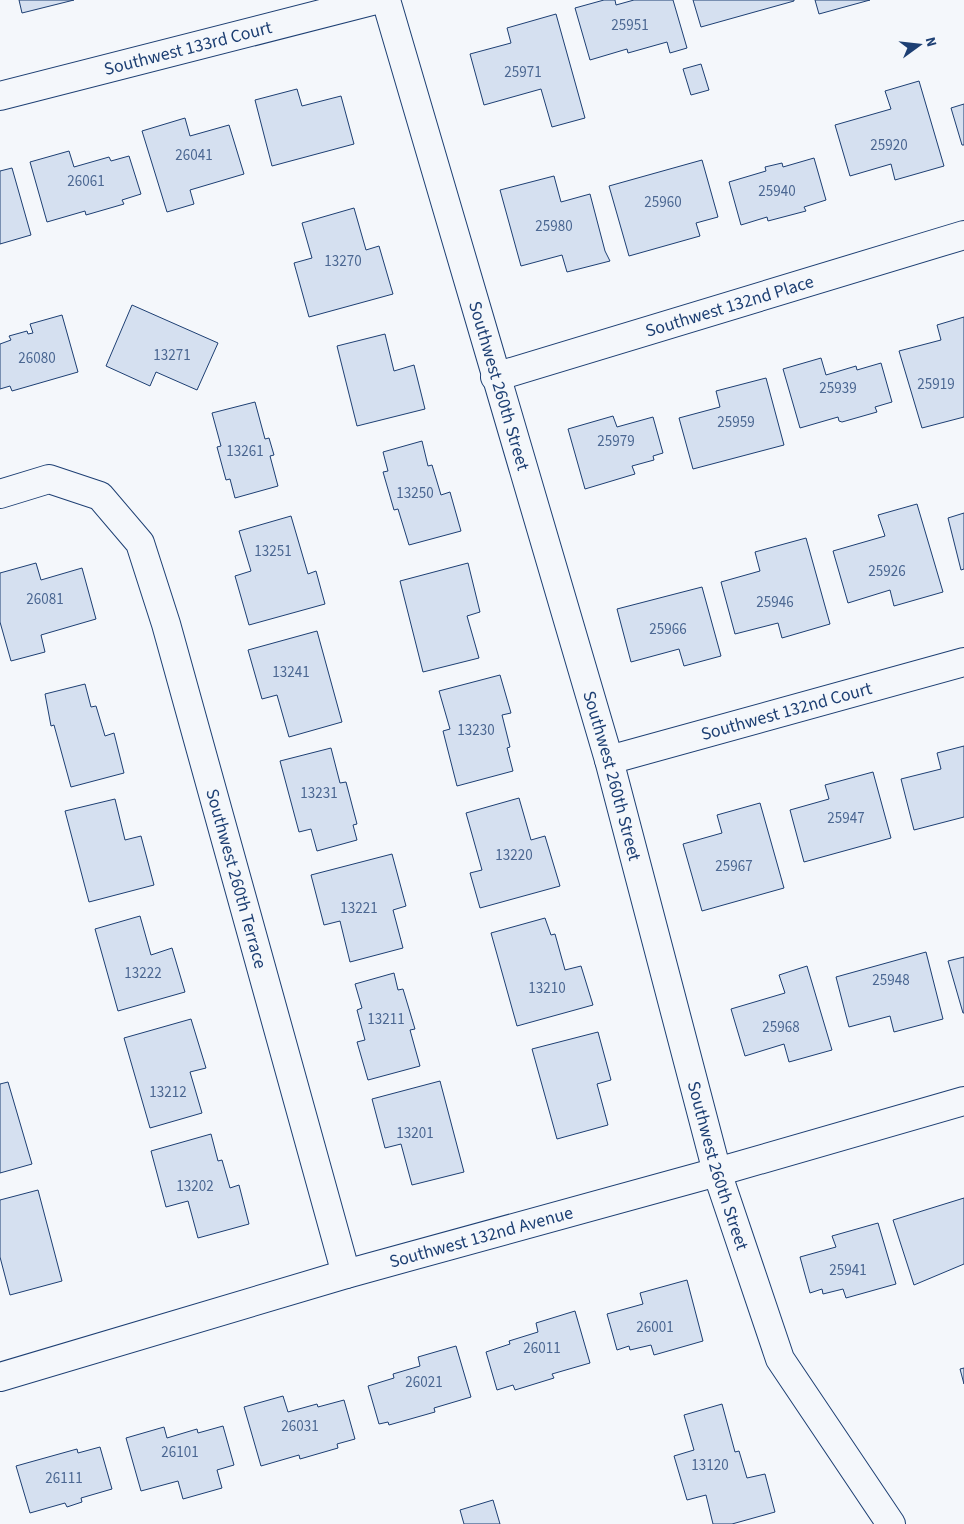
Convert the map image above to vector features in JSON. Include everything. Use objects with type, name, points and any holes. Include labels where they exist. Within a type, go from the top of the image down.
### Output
[{"type":"street","name":"Southwest 133rd Court","points":[[0,96],[376,0]]},
{"type":"street","name":"Southwest 260th Street","points":[[386,0],[495,378],[609,760],[717,1172],[780,1359],[891,1524]]},
{"type":"street","name":"Southwest 132nd Place","points":[[495,378],[964,235]]},
{"type":"street","name":"Southwest 260th Terrace","points":[[0,494],[49,479],[100,496],[140,543],[166,624],[346,1274]]},
{"type":"street","name":"Southwest 132nd Court","points":[[609,760],[964,662]]},
{"type":"street","name":"Southwest 132nd Avenue","points":[[0,1378],[346,1274],[717,1172],[964,1101]]},
{"type":"building","points":[[19,0],[74,0],[22,13]]},
{"type":"building","points":[[604,0],[615,0],[616,5],[634,0],[673,0],[687,48],[670,53],[667,42],[628,53],[627,49],[590,60],[575,8]]},
{"type":"building","points":[[693,0],[794,0],[794,1],[701,27]]},
{"type":"building","points":[[815,0],[870,0],[819,14]]},
{"type":"building","points":[[556,14],[585,118],[552,127],[541,89],[484,105],[470,54],[511,43],[507,28]]},
{"type":"building","points":[[701,64],[709,90],[691,95],[683,69]]},
{"type":"building","points":[[919,81],[944,166],[895,180],[891,164],[850,176],[835,125],[891,109],[885,91]]},
{"type":"building","points":[[297,89],[302,106],[341,96],[354,144],[272,166],[255,100]]},
{"type":"building","points":[[964,104],[964,145],[962,145],[951,108]]},
{"type":"building","points":[[185,118],[190,136],[229,125],[244,174],[190,190],[194,204],[167,212],[142,131]]},
{"type":"building","points":[[69,151],[74,167],[109,157],[111,161],[129,156],[141,194],[122,200],[124,204],[86,215],[85,211],[47,222],[30,162]]},
{"type":"building","points":[[814,158],[826,200],[804,207],[806,211],[768,221],[767,217],[741,225],[729,182],[766,171],[765,167],[782,163],[783,167]]},
{"type":"building","points":[[702,160],[718,217],[696,223],[700,236],[629,256],[609,186]]},
{"type":"building","points":[[12,168],[31,235],[0,244],[0,171]]},
{"type":"building","points":[[554,176],[561,202],[590,194],[605,251],[610,261],[567,272],[562,255],[521,266],[500,190]]},
{"type":"building","points":[[354,208],[366,250],[379,246],[393,294],[309,317],[294,263],[312,258],[302,223]]},
{"type":"building","points":[[132,305],[218,343],[197,390],[156,372],[150,386],[106,366]]},
{"type":"building","points":[[62,315],[78,372],[12,391],[10,386],[0,389],[0,344],[11,340],[9,336],[27,331],[28,334],[33,333],[30,324]]},
{"type":"building","points":[[964,317],[964,417],[922,428],[899,351],[941,340],[937,325]]},
{"type":"building","points":[[385,334],[394,371],[414,365],[425,409],[357,426],[337,346]]},
{"type":"building","points":[[821,358],[826,375],[856,366],[857,370],[881,363],[892,402],[875,407],[877,412],[842,422],[839,421],[838,417],[800,428],[783,369]]},
{"type":"building","points":[[766,378],[784,445],[693,469],[679,418],[720,407],[716,391]]},
{"type":"building","points":[[255,402],[265,439],[269,438],[274,455],[270,456],[278,486],[235,498],[230,479],[226,480],[217,447],[221,446],[212,413]]},
{"type":"building","points":[[613,416],[617,427],[653,417],[663,453],[653,456],[654,460],[632,466],[635,474],[585,489],[568,429]]},
{"type":"building","points":[[422,441],[428,466],[432,465],[441,495],[450,492],[461,531],[409,545],[398,509],[394,510],[383,472],[388,471],[383,452]]},
{"type":"building","points":[[917,504],[943,592],[894,606],[890,590],[848,603],[833,551],[885,536],[878,515]]},
{"type":"building","points":[[964,513],[964,569],[961,570],[948,518]]},
{"type":"building","points":[[291,516],[308,574],[316,571],[325,604],[249,625],[235,576],[251,571],[239,531]]},
{"type":"building","points":[[806,538],[830,624],[782,638],[778,623],[735,634],[721,582],[760,571],[755,552]]},
{"type":"building","points":[[36,563],[41,580],[82,568],[96,619],[41,635],[45,652],[11,661],[0,622],[0,573]]},
{"type":"building","points":[[468,563],[480,612],[467,616],[479,658],[423,672],[400,581]]},
{"type":"building","points":[[702,587],[721,656],[684,666],[679,649],[631,662],[617,609]]},
{"type":"building","points":[[317,631],[342,722],[289,737],[277,695],[262,699],[248,650]]},
{"type":"building","points":[[500,675],[511,713],[502,715],[510,747],[507,748],[513,771],[457,786],[443,731],[450,729],[439,691]]},
{"type":"building","points":[[85,684],[91,707],[96,706],[105,736],[114,733],[124,773],[71,787],[54,725],[51,726],[45,694]]},
{"type":"building","points":[[964,746],[964,817],[914,830],[901,779],[941,769],[937,753]]},
{"type":"building","points":[[331,748],[340,783],[346,782],[357,824],[353,825],[357,840],[317,851],[311,829],[299,832],[280,761]]},
{"type":"building","points":[[873,772],[891,838],[804,862],[790,810],[829,799],[825,785]]},
{"type":"building","points":[[519,798],[531,840],[545,836],[560,886],[480,908],[470,873],[482,870],[466,813]]},
{"type":"building","points":[[115,799],[125,840],[141,836],[154,885],[89,902],[65,811]]},
{"type":"building","points":[[760,803],[784,888],[702,911],[683,844],[722,833],[717,815]]},
{"type":"building","points":[[392,854],[406,906],[393,910],[403,948],[350,962],[340,921],[324,925],[311,875]]},
{"type":"building","points":[[140,916],[151,955],[172,948],[185,992],[118,1011],[95,929]]},
{"type":"building","points":[[545,918],[551,935],[555,934],[565,970],[581,966],[593,1005],[517,1026],[491,933]]},
{"type":"building","points":[[926,952],[943,1019],[894,1032],[890,1016],[849,1027],[836,977]]},
{"type":"building","points":[[964,957],[964,1013],[963,1013],[948,961]]},
{"type":"building","points":[[807,966],[832,1050],[789,1062],[784,1044],[745,1056],[731,1009],[785,993],[779,975]]},
{"type":"building","points":[[394,973],[398,990],[403,989],[415,1029],[410,1030],[420,1066],[368,1080],[357,1042],[365,1040],[357,1010],[362,1008],[355,984]]},
{"type":"building","points":[[191,1019],[206,1068],[190,1072],[202,1113],[150,1128],[124,1038]]},
{"type":"building","points":[[598,1032],[611,1080],[597,1084],[608,1125],[557,1139],[532,1049]]},
{"type":"building","points":[[440,1081],[464,1172],[412,1185],[401,1144],[385,1148],[372,1099]]},
{"type":"building","points":[[8,1082],[32,1164],[0,1173],[0,1084]]},
{"type":"building","points":[[211,1134],[218,1161],[222,1160],[230,1188],[239,1185],[249,1224],[198,1238],[188,1201],[166,1207],[151,1151]]},
{"type":"building","points":[[38,1190],[62,1281],[10,1295],[0,1257],[0,1200]]},
{"type":"building","points":[[964,1198],[964,1264],[914,1285],[893,1220]]},
{"type":"building","points":[[878,1223],[896,1284],[846,1298],[843,1289],[823,1294],[822,1289],[810,1293],[800,1257],[836,1247],[832,1236]]},
{"type":"building","points":[[687,1280],[703,1341],[654,1355],[651,1345],[630,1350],[629,1346],[617,1350],[607,1314],[643,1304],[640,1293]]},
{"type":"building","points":[[575,1311],[590,1363],[552,1374],[554,1378],[515,1390],[513,1385],[497,1390],[486,1352],[510,1344],[509,1341],[538,1332],[536,1323]]},
{"type":"building","points":[[456,1346],[471,1397],[434,1408],[435,1412],[389,1425],[388,1422],[379,1424],[368,1386],[394,1378],[393,1374],[420,1366],[418,1357]]},
{"type":"building","points":[[964,1368],[964,1384],[960,1369]]},
{"type":"building","points":[[283,1396],[288,1412],[317,1404],[318,1407],[344,1400],[355,1439],[337,1444],[338,1448],[300,1459],[299,1455],[261,1466],[244,1407]]},
{"type":"building","points":[[722,1404],[735,1452],[739,1451],[747,1478],[765,1474],[775,1512],[732,1524],[713,1524],[706,1495],[687,1500],[674,1456],[694,1450],[684,1415]]},
{"type":"building","points":[[223,1426],[234,1465],[217,1470],[222,1488],[183,1499],[178,1481],[141,1491],[126,1438],[164,1427],[167,1438],[197,1429],[198,1433]]},
{"type":"building","points":[[100,1447],[112,1489],[81,1498],[82,1502],[67,1507],[65,1503],[30,1513],[16,1466],[77,1449],[78,1453]]},
{"type":"building","points":[[493,1500],[500,1524],[464,1524],[460,1510]]}]
